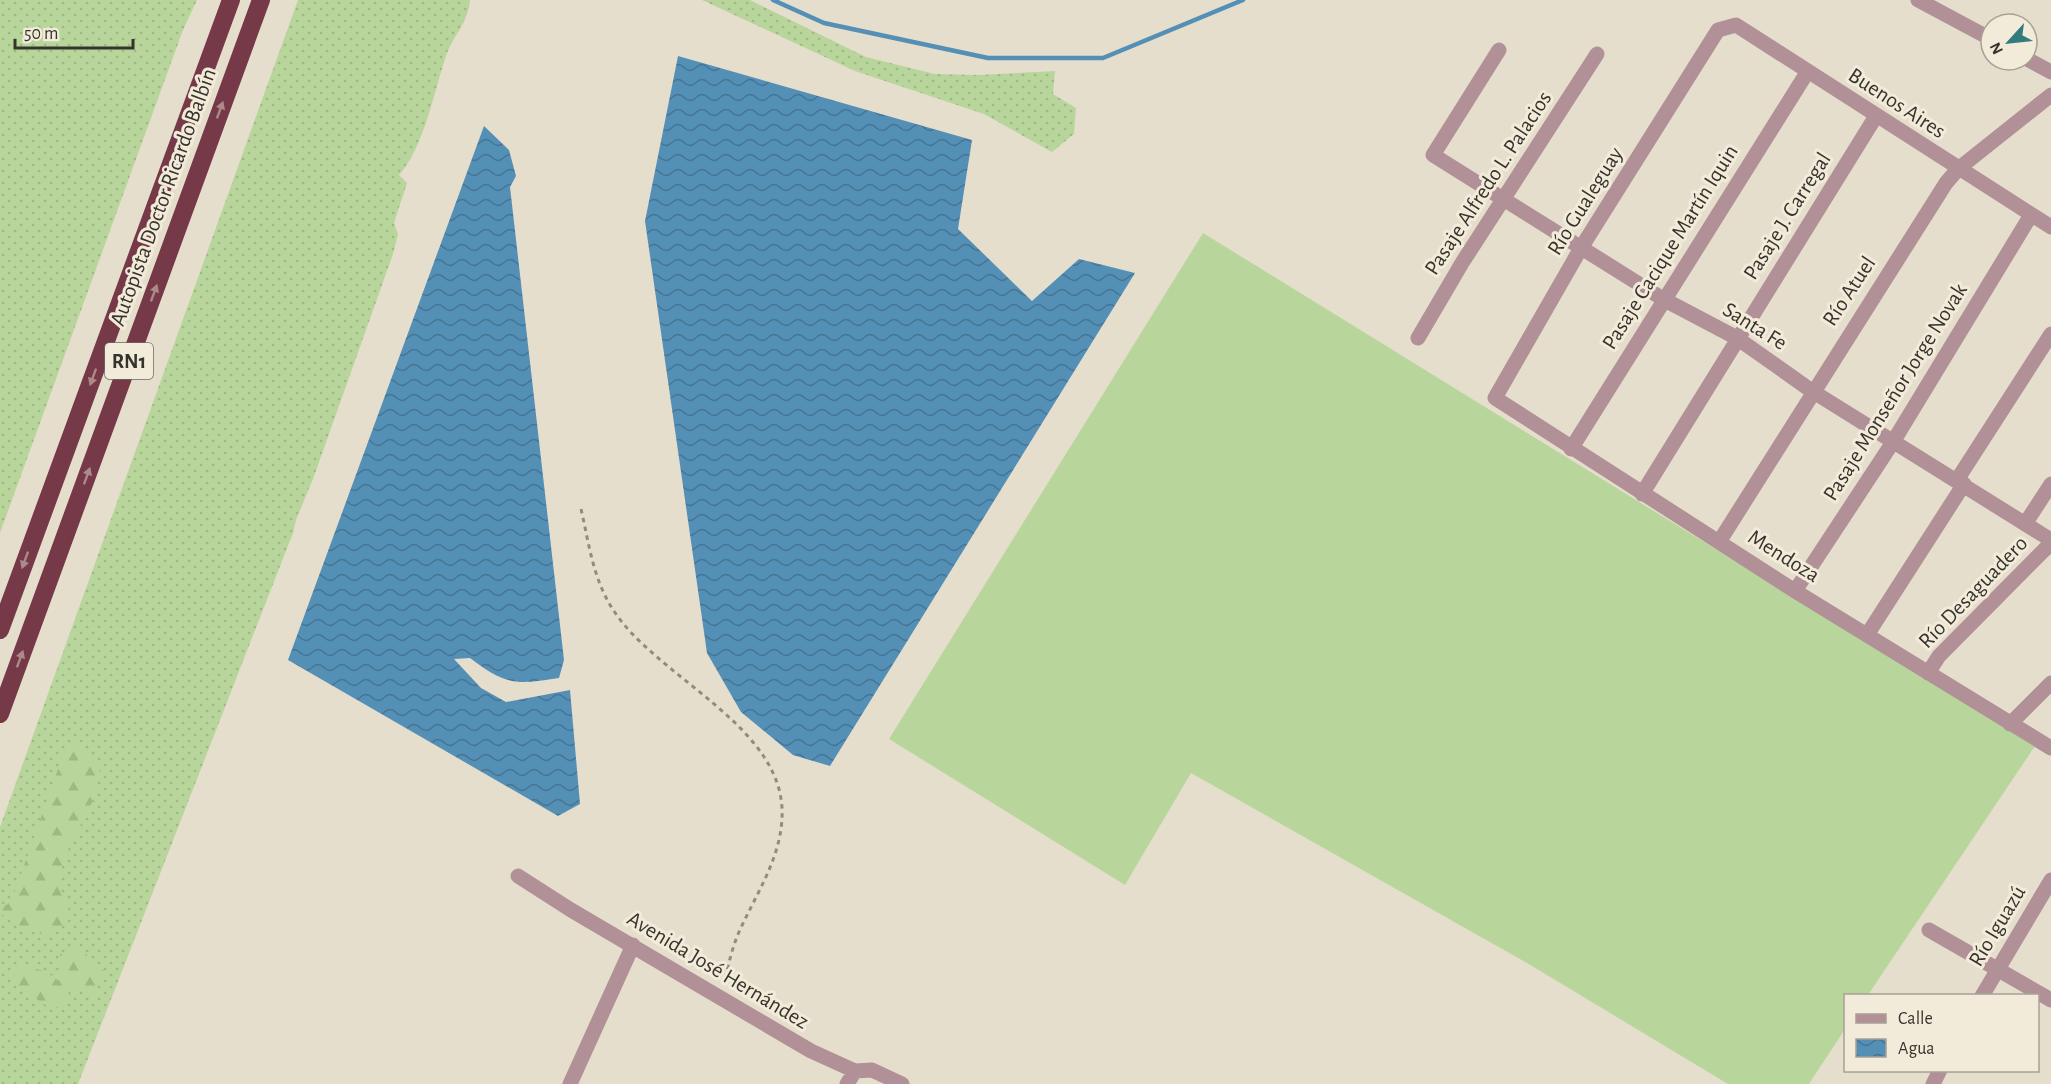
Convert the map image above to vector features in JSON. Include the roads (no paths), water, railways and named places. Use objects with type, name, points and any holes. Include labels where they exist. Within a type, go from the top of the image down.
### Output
[{"type":"highway","name":"Autopista Doctor Ricardo Balbín","points":[[0,630],[230,4]]},
{"type":"highway","name":"Autopista Doctor Ricardo Balbín","points":[[0,714],[259,4]]},
{"type":"street","points":[[1918,0],[1979,33]]},
{"type":"street","name":"Buenos Aires","points":[[1718,30],[1736,25],[1958,170],[2051,227]]},
{"type":"street","name":"Río Gualeguay","points":[[1495,398],[1581,248],[1718,30]]},
{"type":"street","name":"Santa Fe","points":[[1499,50],[1432,155],[1664,299],[1737,338],[1812,391],[1960,482],[2051,542]]},
{"type":"street","name":"Pasaje Alfredo L. Palacios","points":[[1418,338],[1462,263],[1505,200],[1597,54]]},
{"type":"street","name":"Pasaje Cacique Martín Iquin","points":[[1571,449],[1808,70]]},
{"type":"street","name":"Río Atuel","points":[[1719,542],[1812,391],[1946,183],[1958,170],[2051,95]]},
{"type":"street","name":"Pasaje J. Carregal","points":[[1642,494],[1876,116]]},
{"type":"street","name":"Pasaje Monseñor Jorge Novak","points":[[1795,591],[1893,442],[2031,215]]},
{"type":"street","points":[[1867,635],[2051,334]]},
{"type":"street","name":"Mendoza","points":[[1495,398],[1795,591],[2051,748]]},
{"type":"street","points":[[2025,524],[2051,484]]},
{"type":"street","name":"Río Desaguadero","points":[[1928,673],[1939,656],[2051,542]]},
{"type":"street","points":[[2010,724],[2051,683]]},
{"type":"street","name":"Avenida José Hernández","points":[[518,876],[571,910],[811,1051],[851,1078],[872,1070],[902,1084]]},
{"type":"street","name":"Río Iguazú","points":[[1983,994],[2051,880]]},
{"type":"street","points":[[1929,930],[2051,1000]]},
{"type":"street","points":[[570,1084],[633,945]]},
{"type":"water","points":[[678,56],[972,140],[958,229],[1032,301],[1079,259],[1135,273],[830,766],[793,755],[741,712],[707,653],[645,221]]},
{"type":"water","points":[[484,126],[509,150],[516,176],[510,187],[564,660],[559,678],[521,682],[493,674],[470,658],[454,659],[481,688],[506,702],[570,690],[580,804],[558,816],[288,660]]},
{"type":"waterway","points":[[773,0],[824,23],[988,58],[1103,58],[1243,0]]}]
